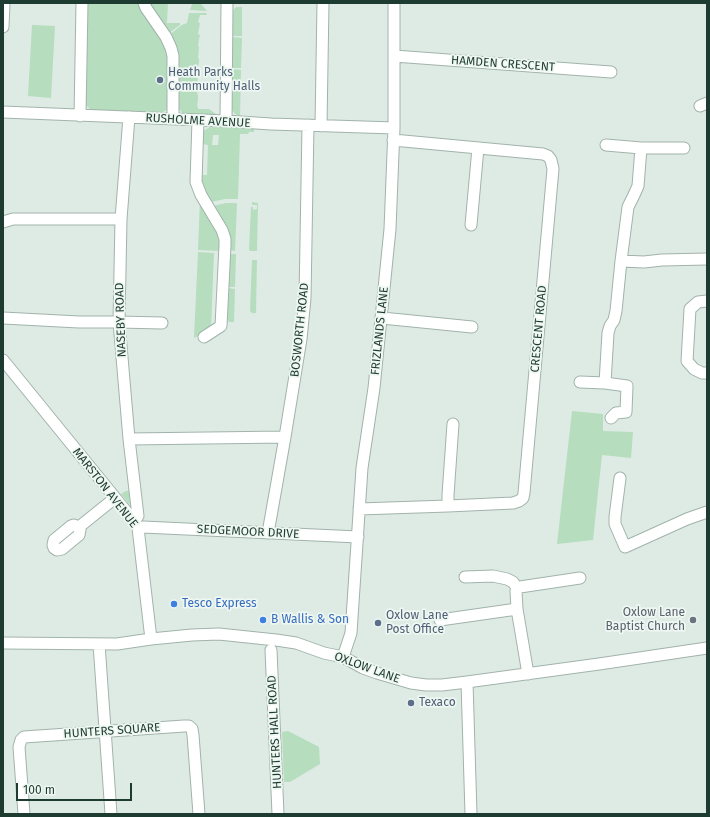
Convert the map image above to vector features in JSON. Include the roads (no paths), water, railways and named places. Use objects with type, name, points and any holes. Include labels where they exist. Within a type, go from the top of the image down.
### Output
[{"type":"street","points":[[3,27],[4,3]]},
{"type":"street","points":[[80,116],[82,3]]},
{"type":"street","points":[[144,3],[166,37],[174,56],[172,119]]},
{"type":"street","points":[[226,122],[227,3]]},
{"type":"street","points":[[321,126],[323,3]]},
{"type":"street","name":"FRIZLANDS LANE","points":[[343,657],[351,634],[362,468],[374,388],[390,230],[394,128],[394,3]]},
{"type":"street","name":"HAMDEN CRESCENT","points":[[394,56],[611,72]]},
{"type":"street","name":"RUSHOLME AVENUE","points":[[3,112],[266,124],[394,128]]},
{"type":"street","name":"NASEBY ROAD","points":[[129,118],[121,219],[119,322],[129,439],[138,516],[136,524]]},
{"type":"street","points":[[198,120],[196,182],[222,230],[225,239],[221,326],[204,337]]},
{"type":"street","name":"BOSWORTH ROAD","points":[[268,533],[301,339],[306,298],[308,125]]},
{"type":"street","name":"CRESCENT ROAD","points":[[359,510],[513,503],[523,498],[524,494],[553,169],[551,160],[548,156],[543,154],[393,140]]},
{"type":"street","points":[[606,145],[641,148],[684,148]]},
{"type":"street","points":[[471,225],[478,148]]},
{"type":"street","points":[[605,383],[608,333],[616,311],[628,207],[638,186],[641,148]]},
{"type":"street","points":[[3,222],[13,219],[121,219]]},
{"type":"street","points":[[621,261],[644,262],[707,259]]},
{"type":"street","points":[[707,301],[698,302],[690,309],[687,361],[694,369],[702,373],[707,373]]},
{"type":"street","points":[[3,318],[79,322],[162,323]]},
{"type":"street","points":[[382,318],[472,327]]},
{"type":"street","name":"MARSTON AVENUE","points":[[3,360],[136,524],[151,639]]},
{"type":"street","points":[[580,382],[627,386],[626,412],[616,413],[611,418]]},
{"type":"street","points":[[448,506],[452,424]]},
{"type":"street","points":[[129,439],[285,437]]},
{"type":"street","points":[[620,478],[614,517],[615,524],[625,547],[687,519],[707,513]]},
{"type":"street","points":[[79,527],[115,498]]},
{"type":"street","name":"SEDGEMOOR DRIVE","points":[[136,524],[143,527],[358,537]]},
{"type":"street","points":[[465,577],[493,576],[507,579],[513,582],[517,588],[517,609],[528,674]]},
{"type":"street","points":[[517,588],[580,578]]},
{"type":"street","points":[[440,620],[517,609]]},
{"type":"street","name":"OXLOW LANE","points":[[3,643],[117,644],[151,639],[219,634],[296,643],[324,653],[343,657],[363,668],[377,673],[411,683],[426,685],[442,685],[528,674],[707,648]]},
{"type":"street","points":[[99,644],[111,814]]},
{"type":"street","name":"HUNTERS HALL ROAD","points":[[271,650],[278,814]]},
{"type":"street","points":[[467,682],[471,814]]},
{"type":"street","name":"HUNTERS SQUARE","points":[[24,814],[19,747],[21,740],[24,737],[184,726],[189,726],[192,729],[193,735],[198,814]]},
{"type":"place","name":"Heath Parks Community Halls","points":[[160,80]]},
{"type":"place","name":"Tesco Express","points":[[174,604]]},
{"type":"place","name":"B Wallis & Son","points":[[263,620]]},
{"type":"place","name":"Oxlow Lane Baptist Church","points":[[693,620]]},
{"type":"place","name":"Oxlow Lane Post Office","points":[[378,623]]},
{"type":"place","name":"Texaco","points":[[411,703]]}]
